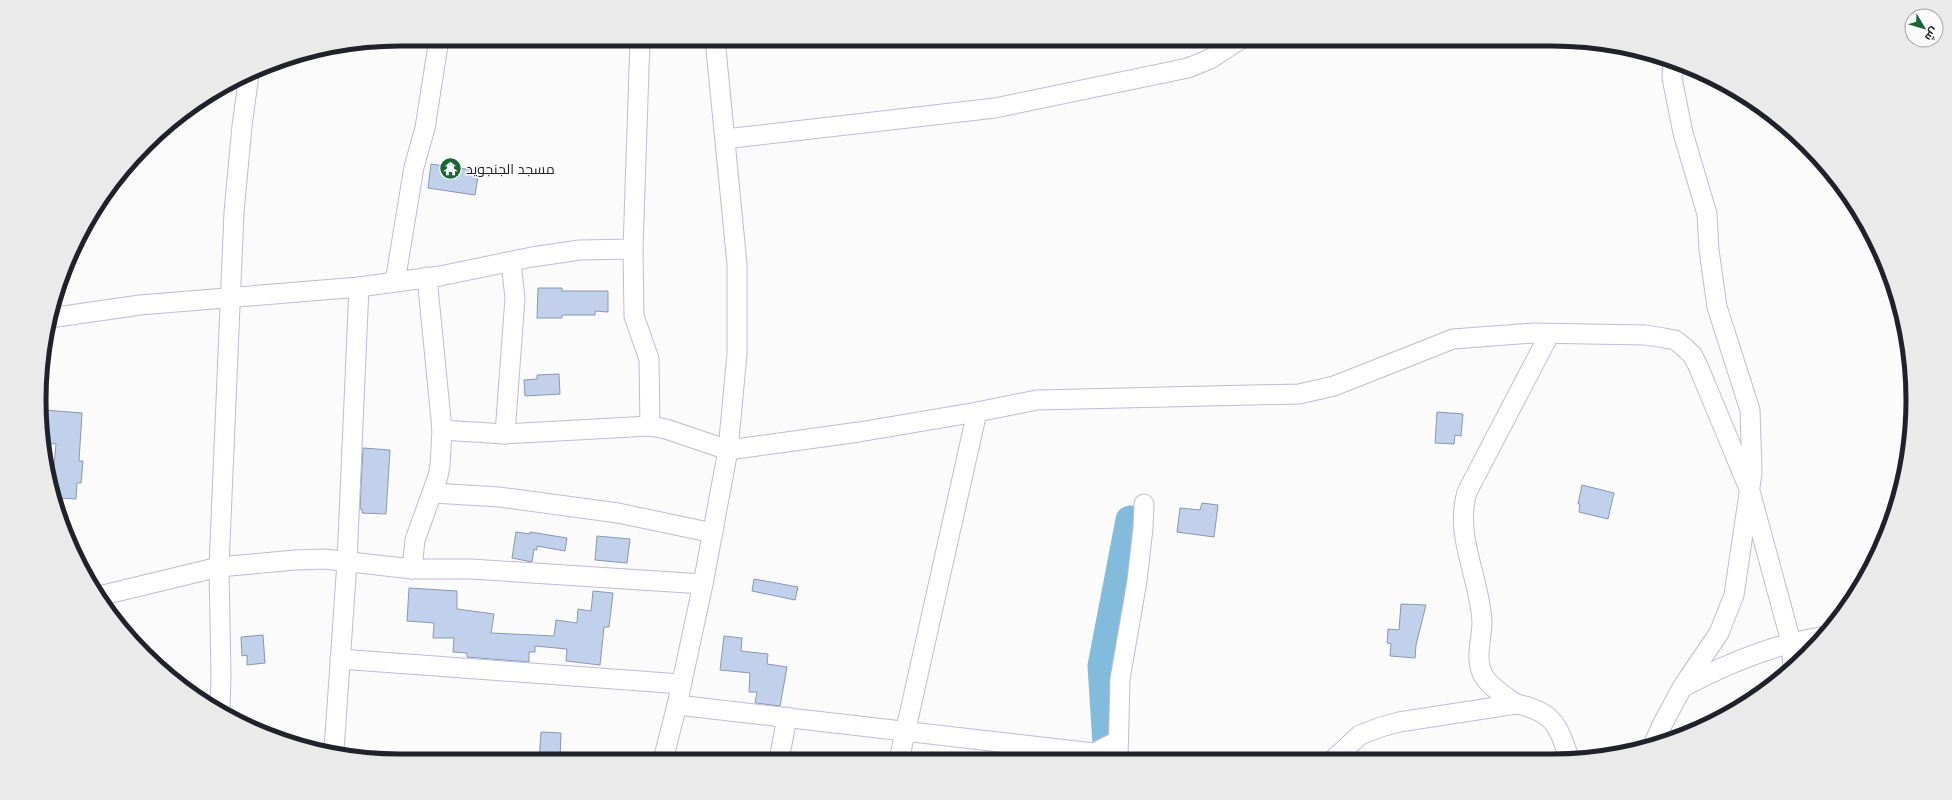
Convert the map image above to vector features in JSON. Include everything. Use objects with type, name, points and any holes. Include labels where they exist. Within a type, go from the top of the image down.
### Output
[{"type":"street","points":[[395,282],[414,167],[425,128],[437,46]]},
{"type":"street","points":[[640,46],[633,249],[634,316],[649,359],[650,426]]},
{"type":"street","points":[[665,754],[677,705],[713,533],[728,450],[737,354],[737,272],[716,46]]},
{"type":"street","points":[[725,139],[995,108],[1188,68],[1210,59],[1230,46]]},
{"type":"street","points":[[1656,738],[1683,686],[1718,633],[1734,595],[1750,491],[1753,452],[1750,410],[1718,307],[1709,250],[1707,214],[1683,133],[1672,78],[1673,68]]},
{"type":"street","points":[[220,705],[219,567],[234,212],[242,126],[248,81]]},
{"type":"street","points":[[56,317],[140,305],[395,282],[427,278],[511,262],[592,249],[633,249]]},
{"type":"street","points":[[505,434],[515,298],[511,262]]},
{"type":"street","points":[[412,569],[416,540],[421,520],[433,493],[440,466],[442,430],[427,278]]},
{"type":"street","points":[[334,748],[347,562],[359,286]]},
{"type":"street","points":[[442,430],[505,434],[650,426],[666,429],[728,450],[859,432],[1037,400],[1299,394],[1334,386],[1453,339],[1534,333],[1549,335],[1645,335],[1675,340],[1684,346],[1693,356],[1698,366],[1750,491],[1791,642],[1792,659]]},
{"type":"street","points":[[1516,704],[1499,691],[1483,674],[1479,661],[1482,622],[1462,519],[1467,492],[1549,335]]},
{"type":"street","points":[[900,754],[977,412]]},
{"type":"street","points":[[433,493],[499,497],[618,513],[713,533]]},
{"type":"street","points":[[677,705],[1094,753],[1118,750],[1120,679],[1137,581],[1144,504]]},
{"type":"street","points":[[104,595],[219,567],[295,560],[324,559],[412,569],[471,569],[703,584]]},
{"type":"street","points":[[1683,686],[1739,660],[1791,642],[1813,638]]},
{"type":"street","points":[[340,659],[681,684]]},
{"type":"street","points":[[1339,754],[1360,735],[1381,727],[1400,722],[1516,704],[1535,708],[1556,724],[1567,753]]},
{"type":"street","points":[[780,754],[787,717]]},
{"type":"building","points":[[431,164],[479,171],[475,195],[428,188]]},
{"type":"building","points":[[538,288],[562,288],[562,291],[608,291],[608,312],[595,311],[595,315],[562,315],[562,318],[537,318]]},
{"type":"building","points":[[559,374],[560,394],[525,396],[524,380],[537,379],[537,375]]},
{"type":"building","points":[[46,410],[82,413],[79,461],[83,461],[81,483],[77,483],[76,499],[60,498],[53,471],[56,444],[49,443]]},
{"type":"building","points":[[1437,412],[1463,414],[1461,436],[1455,435],[1454,444],[1435,443]]},
{"type":"building","points":[[363,448],[390,450],[386,514],[362,513],[362,509],[360,509]]},
{"type":"building","points":[[1582,485],[1614,493],[1608,519],[1579,512],[1580,504],[1578,504]]},
{"type":"building","points":[[1202,503],[1218,505],[1214,537],[1177,532],[1180,508],[1200,510]]},
{"type":"building","points":[[516,532],[530,534],[530,532],[567,538],[565,551],[537,546],[537,550],[534,549],[532,562],[512,558]]},
{"type":"building","points":[[597,536],[630,539],[627,563],[595,560]]},
{"type":"building","points":[[754,579],[798,587],[795,600],[752,591]]},
{"type":"building","points":[[409,588],[457,591],[457,609],[494,614],[491,633],[554,636],[556,620],[577,623],[578,609],[591,611],[593,591],[613,593],[609,627],[604,627],[600,665],[566,661],[567,649],[535,646],[535,652],[529,652],[529,662],[467,657],[467,653],[453,652],[454,638],[433,638],[434,623],[407,621]]},
{"type":"building","points":[[1401,604],[1426,605],[1416,645],[1415,658],[1390,656],[1391,644],[1387,643],[1388,629],[1399,630]]},
{"type":"building","points":[[263,635],[265,663],[247,665],[247,655],[242,656],[241,637]]},
{"type":"building","points":[[724,636],[742,638],[741,651],[768,654],[767,664],[787,667],[780,706],[755,703],[757,692],[749,692],[750,673],[720,670]]},
{"type":"building","points":[[541,732],[561,733],[560,754],[539,754]]},
{"type":"waterway","points":[[1108,754],[1102,666],[1130,520]]},
{"type":"place","name":"مسجد الجنجويد","points":[[450,169]]}]
